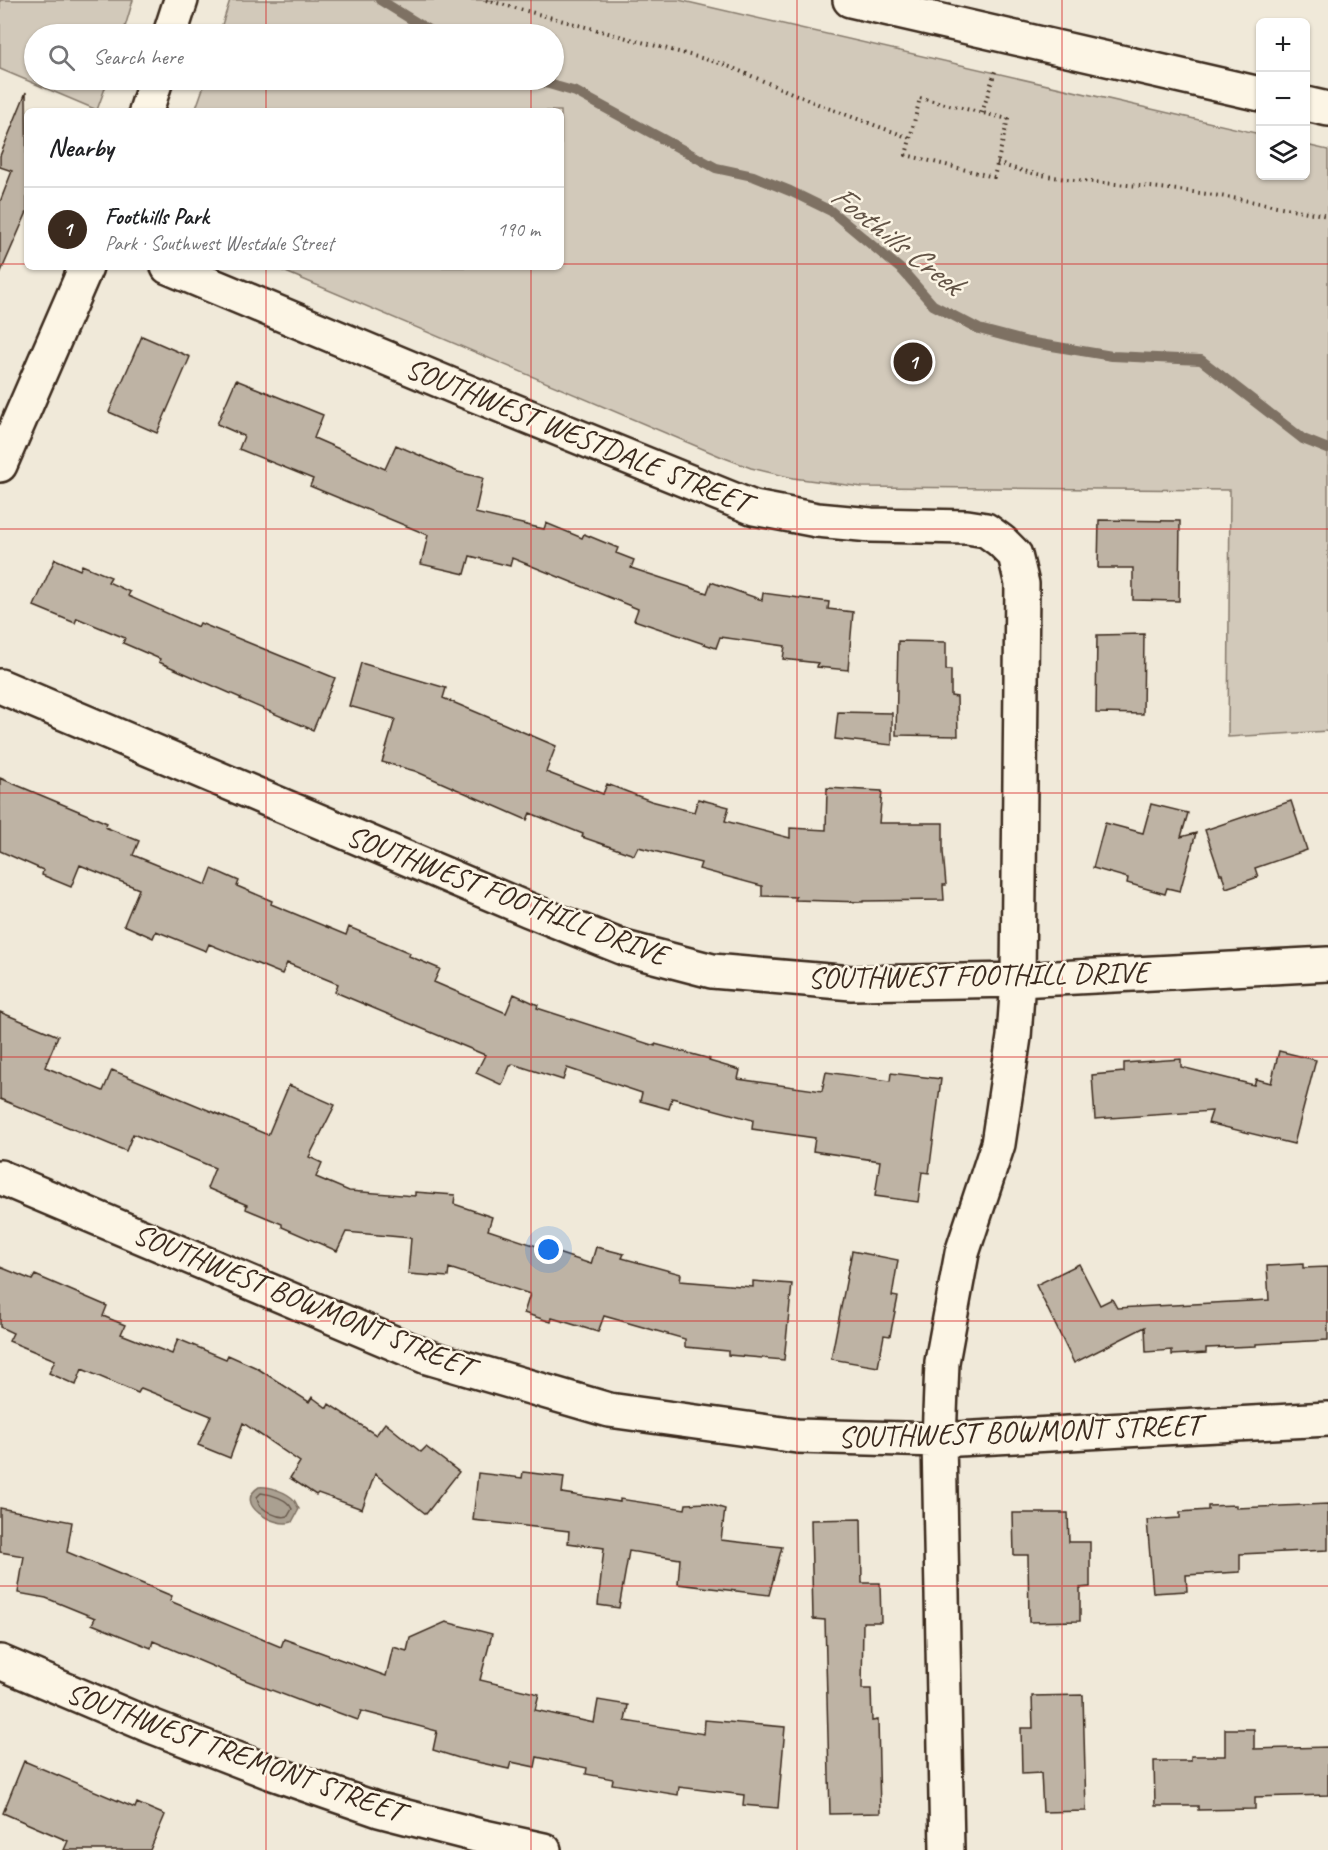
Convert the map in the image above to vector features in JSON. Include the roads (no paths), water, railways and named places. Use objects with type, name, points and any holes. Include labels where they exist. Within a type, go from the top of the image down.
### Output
[{"type":"street","points":[[173,24],[181,0]]},
{"type":"street","points":[[850,0],[1256,93]]},
{"type":"street","points":[[147,108],[153,90]]},
{"type":"street","points":[[1310,105],[1328,109]]},
{"type":"street","points":[[0,465],[85,270]]},
{"type":"street","name":"SOUTHWEST WESTDALE STREET","points":[[175,270],[754,508],[817,520],[871,525],[967,527],[986,530],[1001,541],[1015,555],[1022,584],[1018,980]]},
{"type":"street","name":"SOUTHWEST FOOTHILL DRIVE","points":[[0,686],[529,910],[624,948],[712,971],[852,983],[1018,980],[1328,964]]},
{"type":"street","points":[[947,1850],[939,1440],[942,1362],[962,1253],[998,1144],[1014,1037],[1018,980]]},
{"type":"street","name":"SOUTHWEST BOWMONT STREET","points":[[0,1177],[428,1357],[609,1410],[796,1436],[939,1440],[1328,1419]]},
{"type":"street","name":"SOUTHWEST TREMONT STREET","points":[[0,1662],[146,1724],[346,1799],[401,1816],[544,1850]]},
{"type":"water","points":[[259,1487],[278,1490],[294,1500],[299,1509],[292,1522],[285,1523],[267,1518],[253,1507],[250,1500]]},
{"type":"waterway","name":"Foothills Creek","points":[[380,0],[419,24]]},
{"type":"waterway","name":"Foothills Creek","points":[[564,88],[576,92],[716,168],[753,176],[831,211],[903,271],[933,305],[979,329],[1028,342],[1112,356],[1201,360],[1303,439],[1328,449]]},
{"type":"place","name":"Foothills Park","points":[[913,362]]}]
